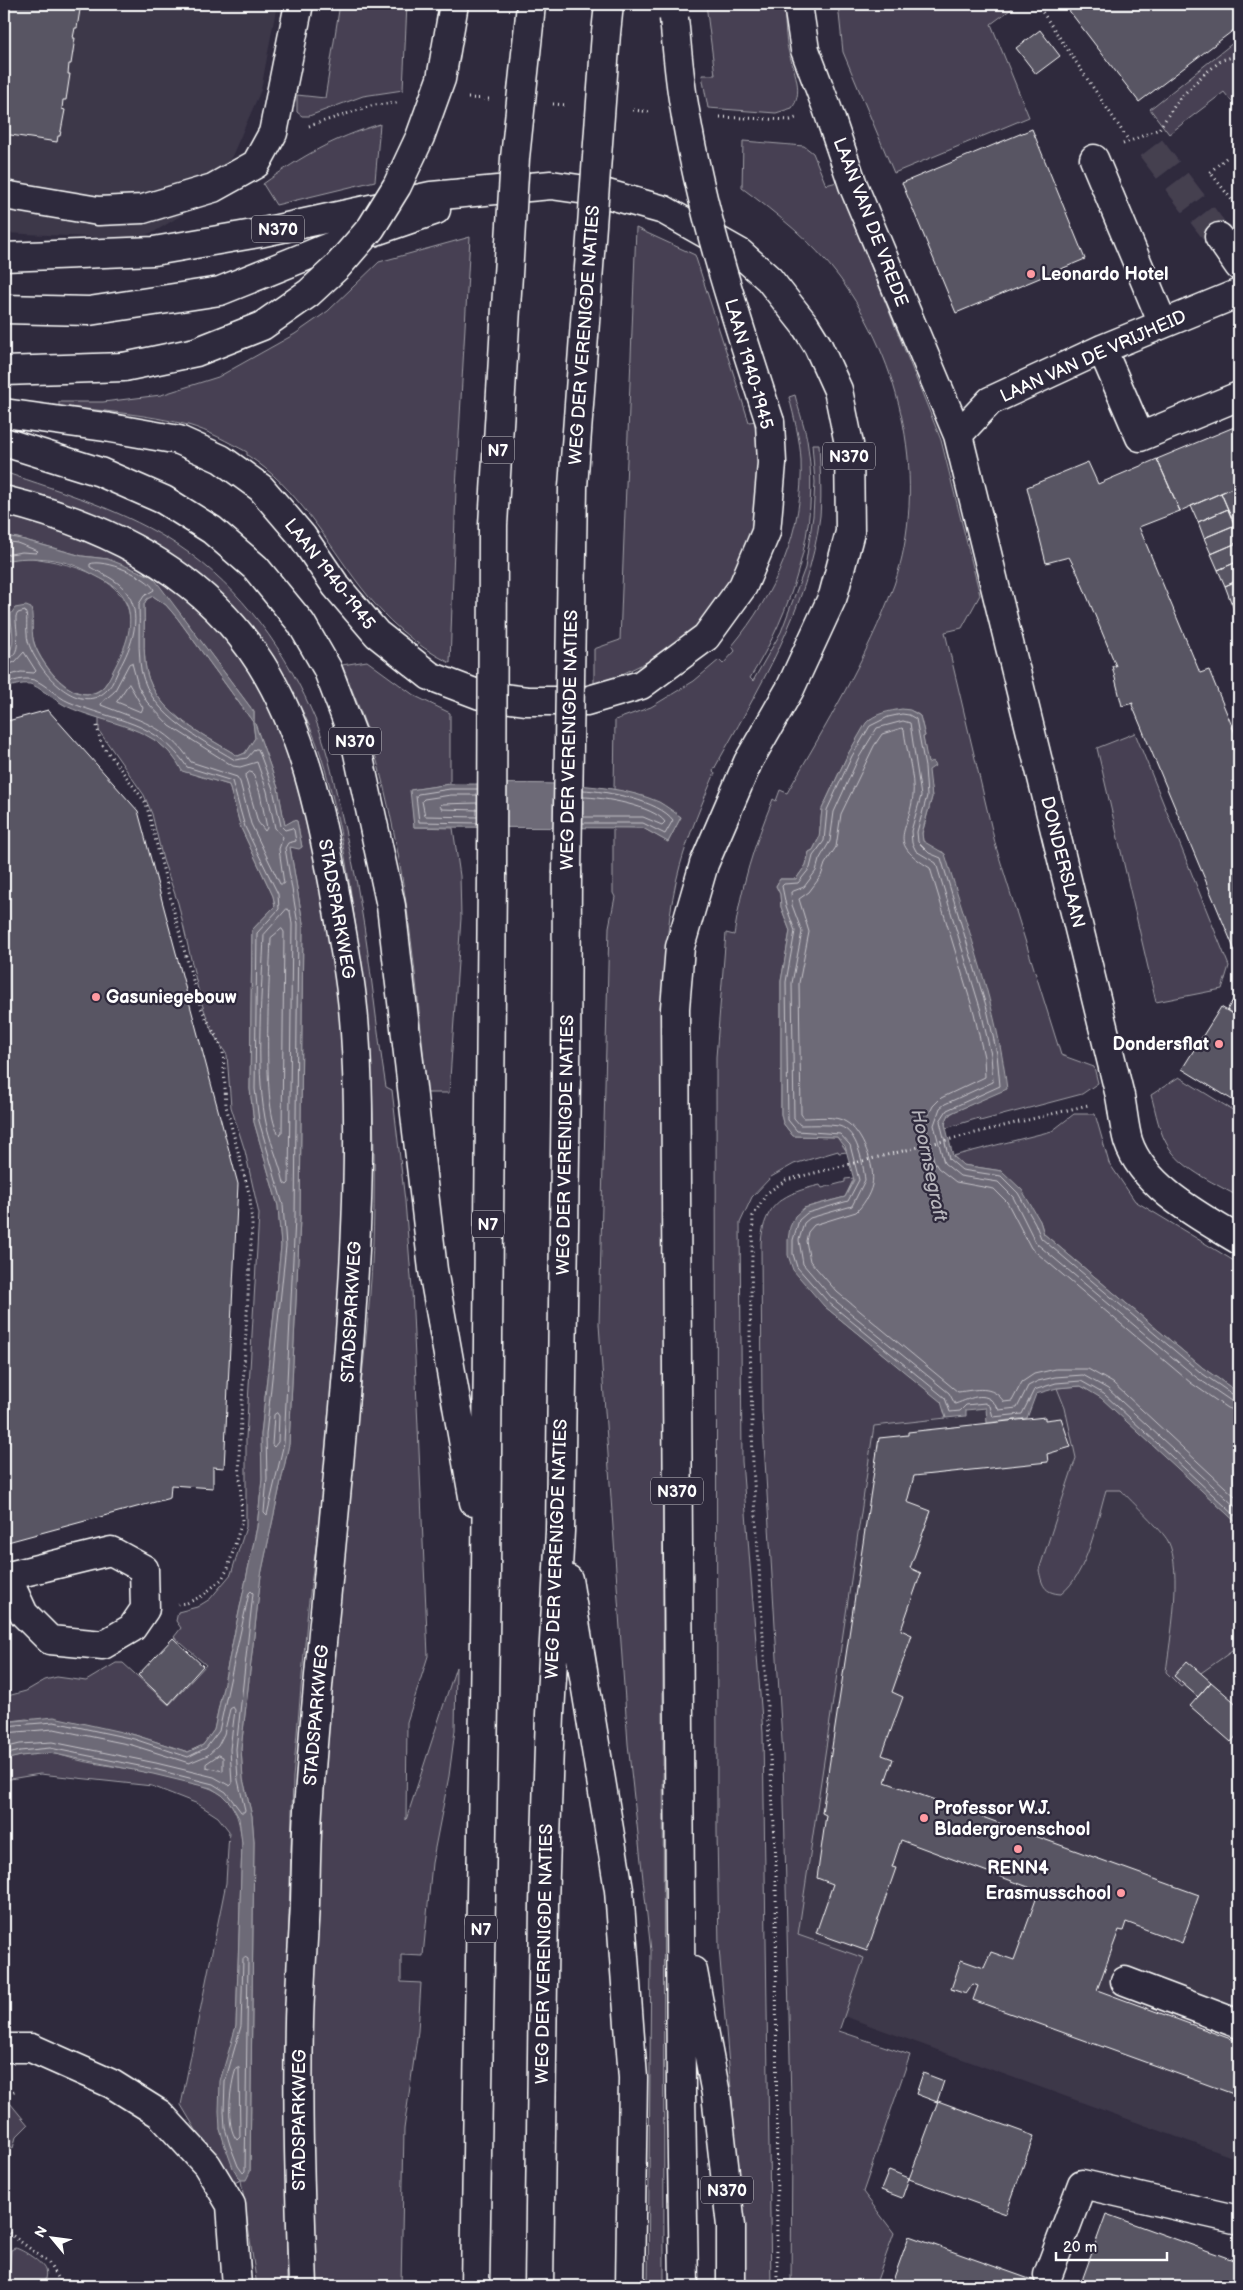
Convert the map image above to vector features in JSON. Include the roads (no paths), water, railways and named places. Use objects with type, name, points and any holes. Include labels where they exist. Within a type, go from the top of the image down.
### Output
[{"type":"main road","points":[[4,195],[98,211],[143,209],[164,201],[213,188],[256,164],[273,133],[298,4]]},
{"type":"main road","points":[[4,371],[124,367],[196,352],[262,326],[309,293],[337,267],[371,228],[397,186],[420,137],[441,79],[454,4]]},
{"type":"main road","name":"WEG DER VERENIGDE NATIES","points":[[539,2286],[544,1904],[550,1714],[560,1531],[566,1078],[566,874],[573,487],[609,4]]},
{"type":"main road","name":"LAAN VAN DE VREDE","points":[[800,4],[799,10],[805,50],[853,185],[958,435]]},
{"type":"main road","name":"LAAN 1940-1945","points":[[4,413],[105,427],[179,440],[221,459],[261,488],[302,536],[336,586],[377,634],[430,676],[480,695],[527,701],[586,701],[641,685],[706,637],[743,586],[766,532],[772,463],[770,422],[733,310],[707,213],[684,106],[674,11]]},
{"type":"main road","name":"N7","points":[[475,2286],[486,1572],[493,525],[515,158],[530,14]]},
{"type":"main road","points":[[1094,159],[1163,324]]},
{"type":"main road","name":"N370","points":[[4,309],[89,311],[220,291],[329,247],[429,212],[552,184]]},
{"type":"main road","name":"N370","points":[[4,257],[154,251],[259,233],[431,196],[552,184],[600,192],[664,210],[740,253],[769,279],[805,325],[818,346],[838,390],[850,444],[850,532],[833,596],[790,689],[748,762],[704,864],[680,947],[675,1008],[680,1904],[716,2094],[731,2226],[731,2286]]},
{"type":"main road","points":[[1219,237],[1239,266]]},
{"type":"main road","name":"LAAN VAN DE VRIJHEID","points":[[958,435],[990,401],[1102,348],[1239,293]]},
{"type":"main road","points":[[1102,348],[1140,437],[1239,396]]},
{"type":"main road","name":"DONDERSLAAN","points":[[958,435],[1120,1096],[1129,1143],[1149,1177],[1181,1204],[1239,1240]]},
{"type":"main road","name":"N370","points":[[4,442],[100,472],[164,500],[212,530],[256,568],[301,624],[327,668],[356,744],[390,906],[433,1270],[486,1572]]},
{"type":"main road","name":"STADSPARKWEG","points":[[4,500],[80,522],[130,545],[160,562],[193,586],[241,636],[262,666],[285,709],[309,775],[325,838],[349,970],[356,1034],[358,1206],[346,1400],[332,1525],[308,1798],[299,2021],[299,2189],[303,2286]]},
{"type":"main road","points":[[560,1531],[619,1890],[633,2078],[630,2286]]},
{"type":"main road","points":[[111,1551],[144,1569],[145,1609],[132,1628],[103,1645],[50,1640],[24,1614],[6,1577],[111,1551]]},
{"type":"main road","points":[[680,1904],[684,2286]]},
{"type":"main road","points":[[1125,1980],[1239,2024]]},
{"type":"main road","points":[[4,2048],[31,2048],[112,2084],[160,2114],[207,2165],[231,2205],[237,2286]]},
{"type":"main road","points":[[1048,2275],[1082,2184],[1239,2220]]},
{"type":"water","points":[[4,536],[82,556],[108,559],[153,577],[254,712],[254,721],[278,788],[285,825],[294,820],[297,821],[302,847],[299,849],[290,847],[303,923],[300,1219],[289,1444],[261,1575],[241,1749],[243,1779],[252,1816],[254,1841],[250,2172],[246,2180],[241,2180],[233,2168],[220,2129],[219,2111],[220,2081],[236,2026],[242,1843],[239,1818],[231,1804],[211,1788],[50,1753],[4,1760],[4,1722],[54,1717],[135,1735],[188,1752],[203,1745],[214,1730],[257,1527],[262,1479],[261,1435],[281,1246],[278,1206],[254,1122],[250,1089],[252,930],[275,906],[273,896],[241,828],[229,785],[182,771],[172,756],[160,744],[146,735],[66,706],[33,685],[20,684],[4,689],[4,655],[9,652],[13,643],[11,614],[15,608],[26,606],[31,608],[35,646],[51,672],[68,688],[87,694],[97,692],[105,686],[125,644],[130,625],[127,605],[120,592],[109,583],[82,569],[72,564],[49,559],[26,558],[4,561]],"holes":[[[153,596],[166,605],[253,722],[255,738],[245,753],[238,756],[193,729],[166,707],[156,694],[149,679],[145,662],[144,604],[147,599]]]},
{"type":"water","name":"Hoornsegraft","points":[[902,709],[910,710],[920,716],[925,736],[923,737],[928,763],[932,761],[935,766],[929,770],[932,797],[922,833],[923,841],[945,854],[973,941],[989,1000],[1007,1089],[949,1114],[945,1124],[953,1156],[963,1165],[1002,1171],[1022,1190],[1040,1221],[1044,1234],[1203,1368],[1239,1393],[1239,1525],[1101,1398],[1081,1386],[1057,1388],[1036,1394],[1027,1418],[987,1423],[986,1408],[966,1410],[966,1416],[946,1418],[941,1402],[824,1306],[793,1270],[788,1255],[788,1240],[790,1227],[795,1216],[804,1208],[845,1197],[854,1180],[845,1146],[837,1137],[793,1136],[783,1123],[781,1114],[781,981],[790,931],[776,886],[780,879],[796,879],[806,865],[809,852],[813,850],[819,838],[822,809],[848,754],[866,723],[878,715]]},
{"type":"water","points":[[450,784],[556,784],[611,789],[636,794],[659,802],[681,817],[668,842],[643,828],[414,827],[410,790]]},
{"type":"tunnel","points":[[1151,148],[1219,237]]},
{"type":"place","name":"Leonardo Hotel","points":[[1031,274]]},
{"type":"place","name":"Gasuniegebouw","points":[[96,997]]},
{"type":"place","name":"Dondersflat","points":[[1219,1044]]},
{"type":"place","name":"Professor W.J. Bladergroenschool","points":[[924,1818]]},
{"type":"place","name":"RENN4","points":[[1018,1849]]},
{"type":"place","name":"Erasmusschool","points":[[1121,1893]]}]
